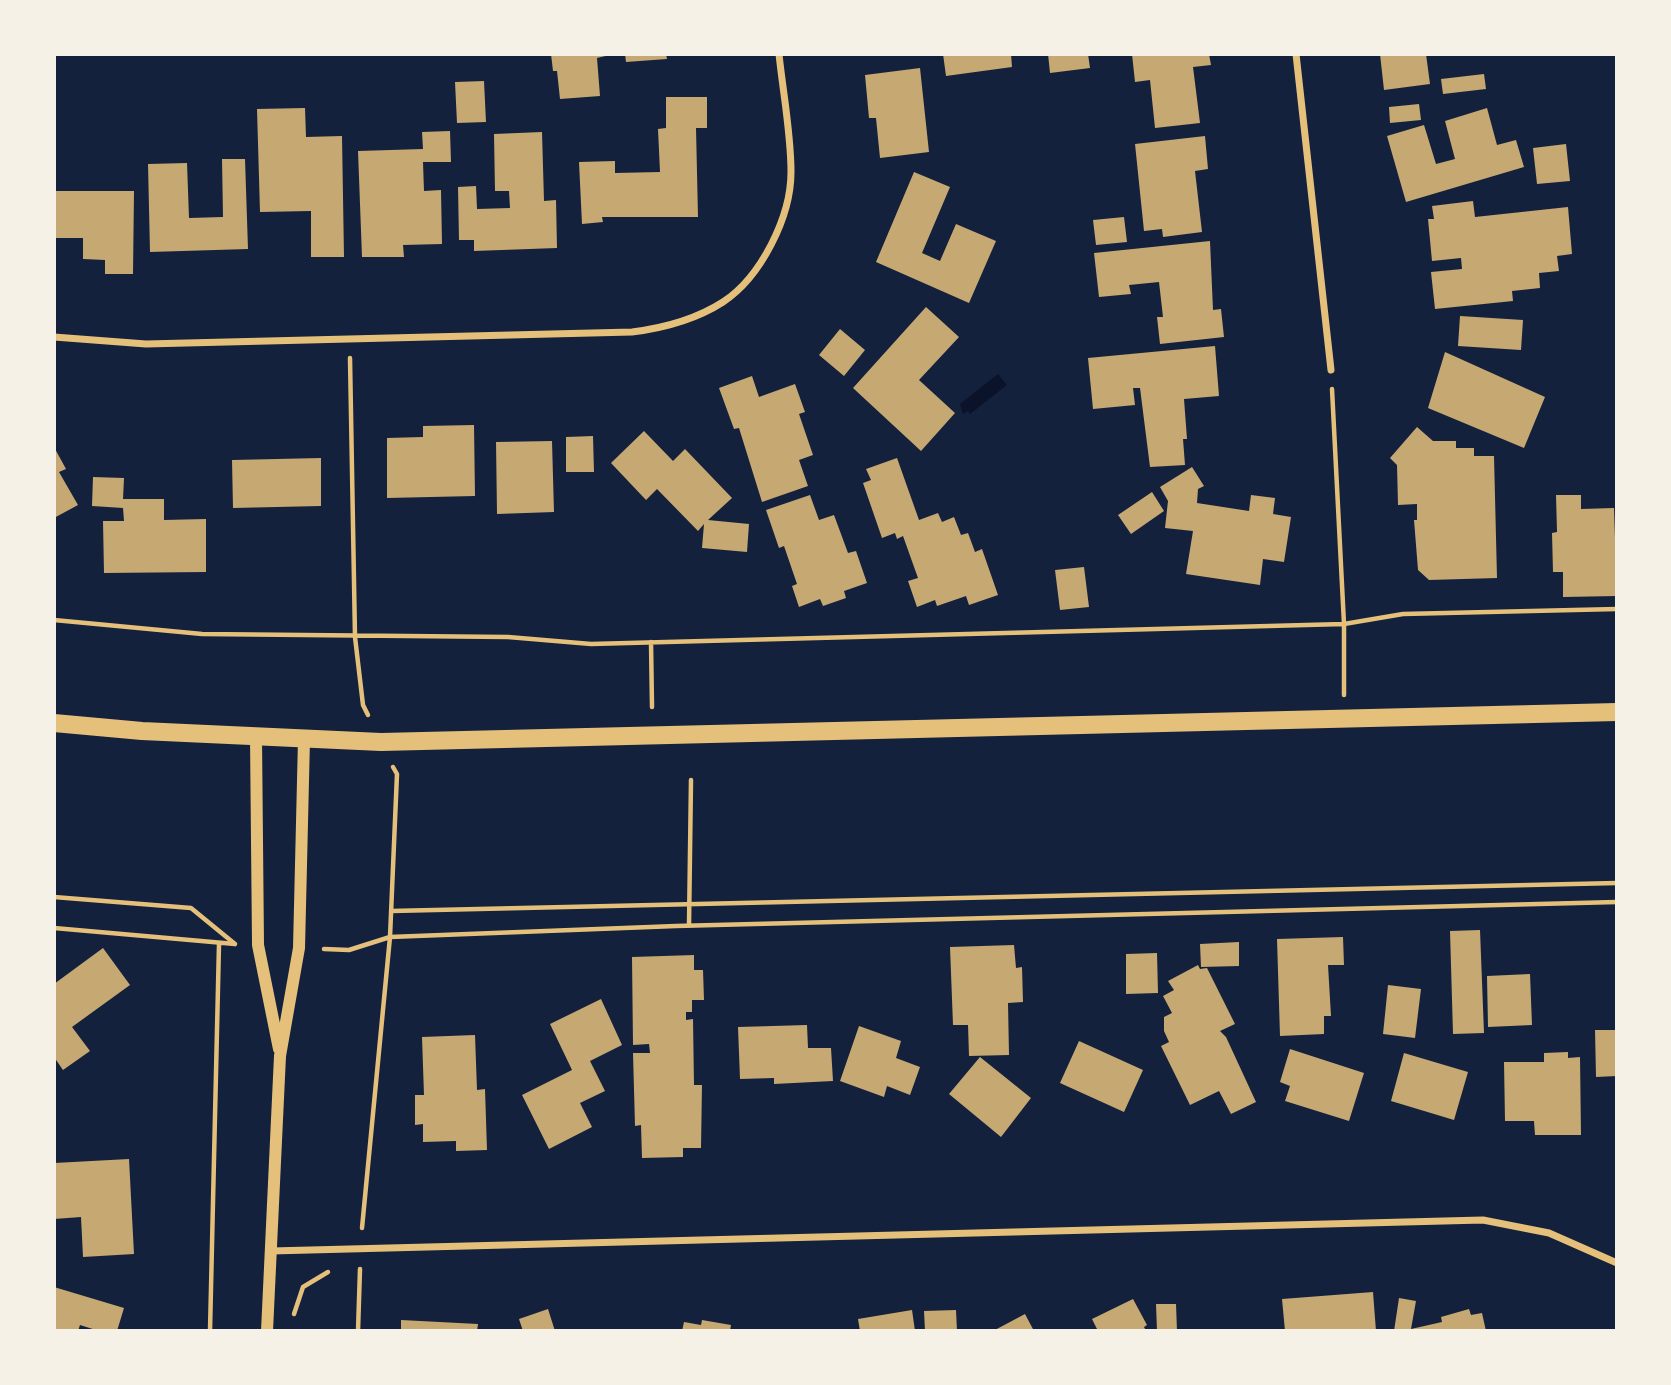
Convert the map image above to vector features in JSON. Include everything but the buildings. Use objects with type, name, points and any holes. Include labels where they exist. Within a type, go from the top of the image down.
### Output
[{"type":"main road","points":[[54,723],[256,737],[380,742],[1617,712]]},
{"type":"street","points":[[54,337],[146,344],[632,332],[672,326],[724,301],[760,264],[783,221],[791,175],[779,54]]},
{"type":"street","points":[[1296,54],[1331,370]]},
{"type":"street","points":[[256,737],[258,946],[280,1056]]},
{"type":"street","points":[[267,1328],[280,1056],[299,948],[304,739]]},
{"type":"street","points":[[271,1251],[1483,1220],[1549,1233],[1617,1262]]},
{"type":"path","points":[[349,339],[355,637],[363,705],[397,775],[390,937],[361,1248],[358,1331]]},
{"type":"path","points":[[1331,370],[1344,624],[1343,720]]},
{"type":"path","points":[[54,620],[202,634],[508,637],[591,644],[1344,624],[1403,614],[1617,609]]},
{"type":"path","points":[[651,642],[652,706]]},
{"type":"path","points":[[689,925],[691,780]]},
{"type":"path","points":[[391,911],[1617,883]]},
{"type":"path","points":[[54,897],[191,908],[236,944]]},
{"type":"path","points":[[349,950],[390,937],[689,925],[1617,902]]},
{"type":"path","points":[[54,928],[219,944],[210,1331]]},
{"type":"path","points":[[267,1328],[289,1327],[303,1287],[329,1272],[340,1271]]},
{"type":"path","points":[[350,1271],[360,1271]]},
{"type":"water","points":[[998,374],[1007,385],[970,414],[968,411],[963,414],[960,404]]}]
